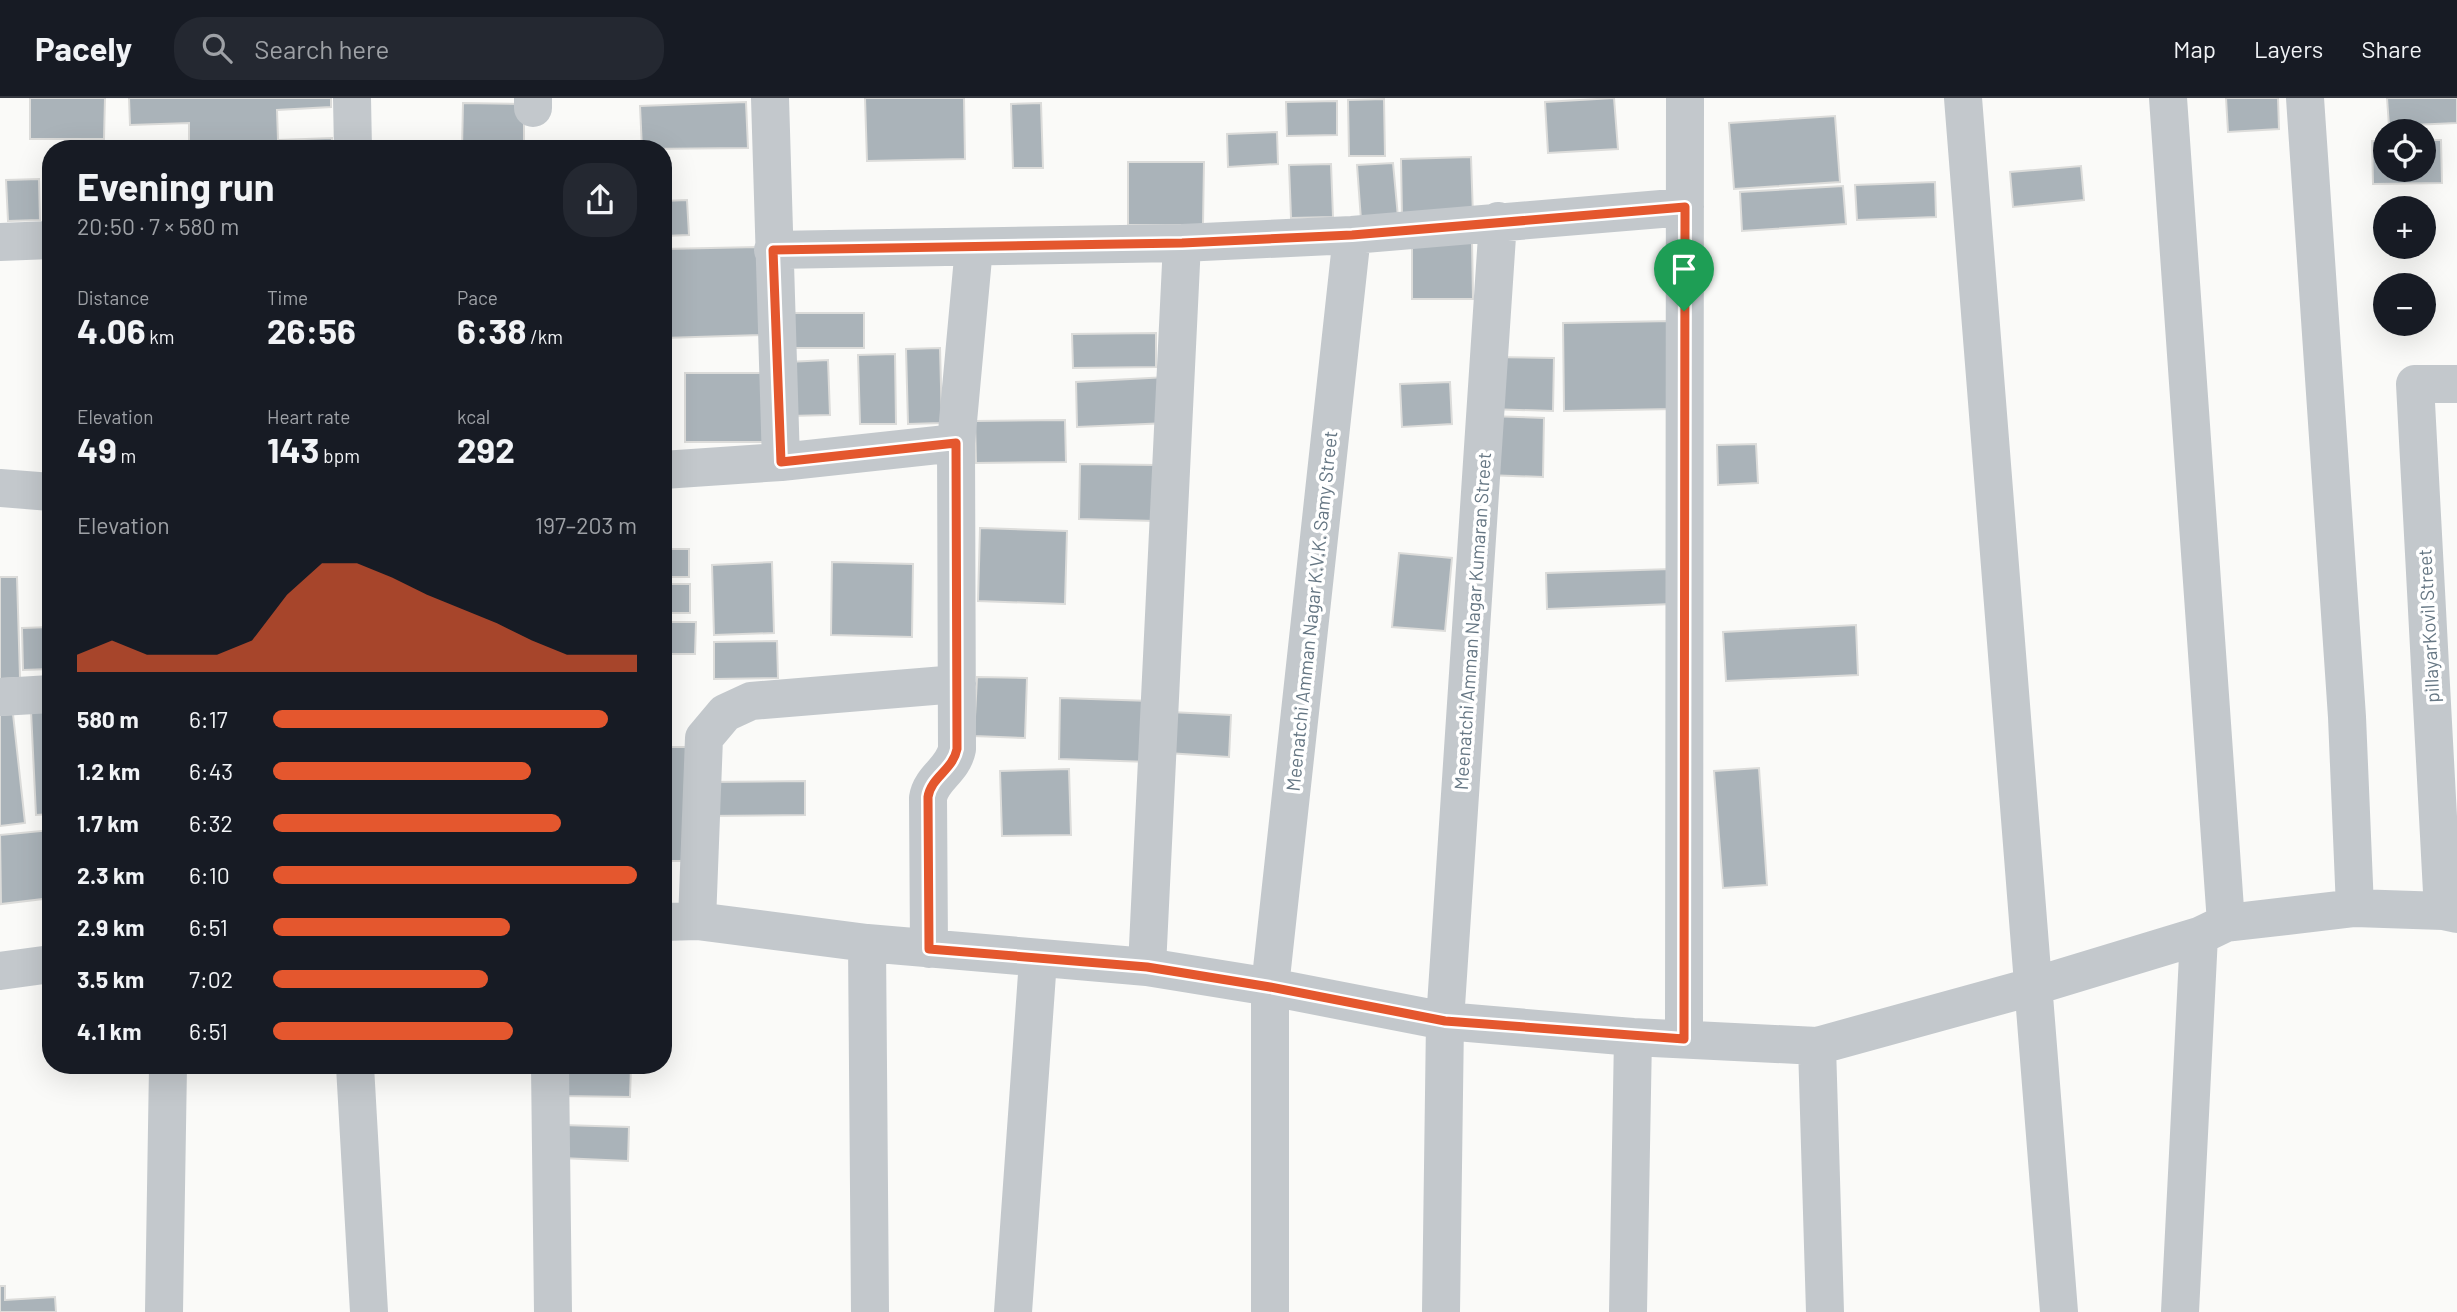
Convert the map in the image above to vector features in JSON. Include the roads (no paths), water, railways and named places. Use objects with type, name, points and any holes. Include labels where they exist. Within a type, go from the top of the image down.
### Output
[{"type":"street","points":[[352,98],[353,140]]},
{"type":"street","points":[[770,98],[781,462]]},
{"type":"street","points":[[1684,1039],[1685,98]]},
{"type":"street","points":[[1963,98],[2012,709],[2031,987],[2059,1312]]},
{"type":"street","points":[[2168,98],[2212,930],[2180,1312]]},
{"type":"street","points":[[2305,98],[2347,717],[2356,908]]},
{"type":"street","points":[[773,250],[1182,243],[1352,235],[1685,207]]},
{"type":"street","name":"Meenatchi Amman Nagar Kumaran Street","points":[[1441,1312],[1445,1021],[1499,221]]},
{"type":"street","name":"Meenatchi Amman Nagar K.V.K. Samy Street","points":[[1270,1312],[1270,987],[1352,235]]},
{"type":"street","points":[[0,242],[42,240]]},
{"type":"street","points":[[1147,967],[1182,243]]},
{"type":"street","points":[[929,949],[928,797],[929,790],[954,762],[957,684],[956,443],[974,247]]},
{"type":"street","name":"pillayarKovil Street","points":[[2450,913],[2444,690],[2415,384],[2457,384]]},
{"type":"street","points":[[672,469],[781,462],[956,443]]},
{"type":"street","points":[[0,488],[42,491]]},
{"type":"street","points":[[957,684],[763,699],[751,701],[725,713],[704,738],[680,922],[1038,960],[1147,967],[1270,987],[1445,1021],[1633,1037],[1817,1046],[2031,987],[2212,930],[2356,908],[2450,913]]},
{"type":"street","points":[[0,697],[42,695]]},
{"type":"street","points":[[867,943],[870,1312]]},
{"type":"street","points":[[1013,1312],[1038,960]]},
{"type":"street","points":[[0,971],[42,965]]},
{"type":"street","points":[[1628,1312],[1633,1037]]},
{"type":"street","points":[[1817,1046],[1825,1312]]},
{"type":"street","points":[[164,1312],[168,1074]]},
{"type":"street","points":[[355,1074],[369,1312]]},
{"type":"street","points":[[550,1074],[553,1312]]}]
